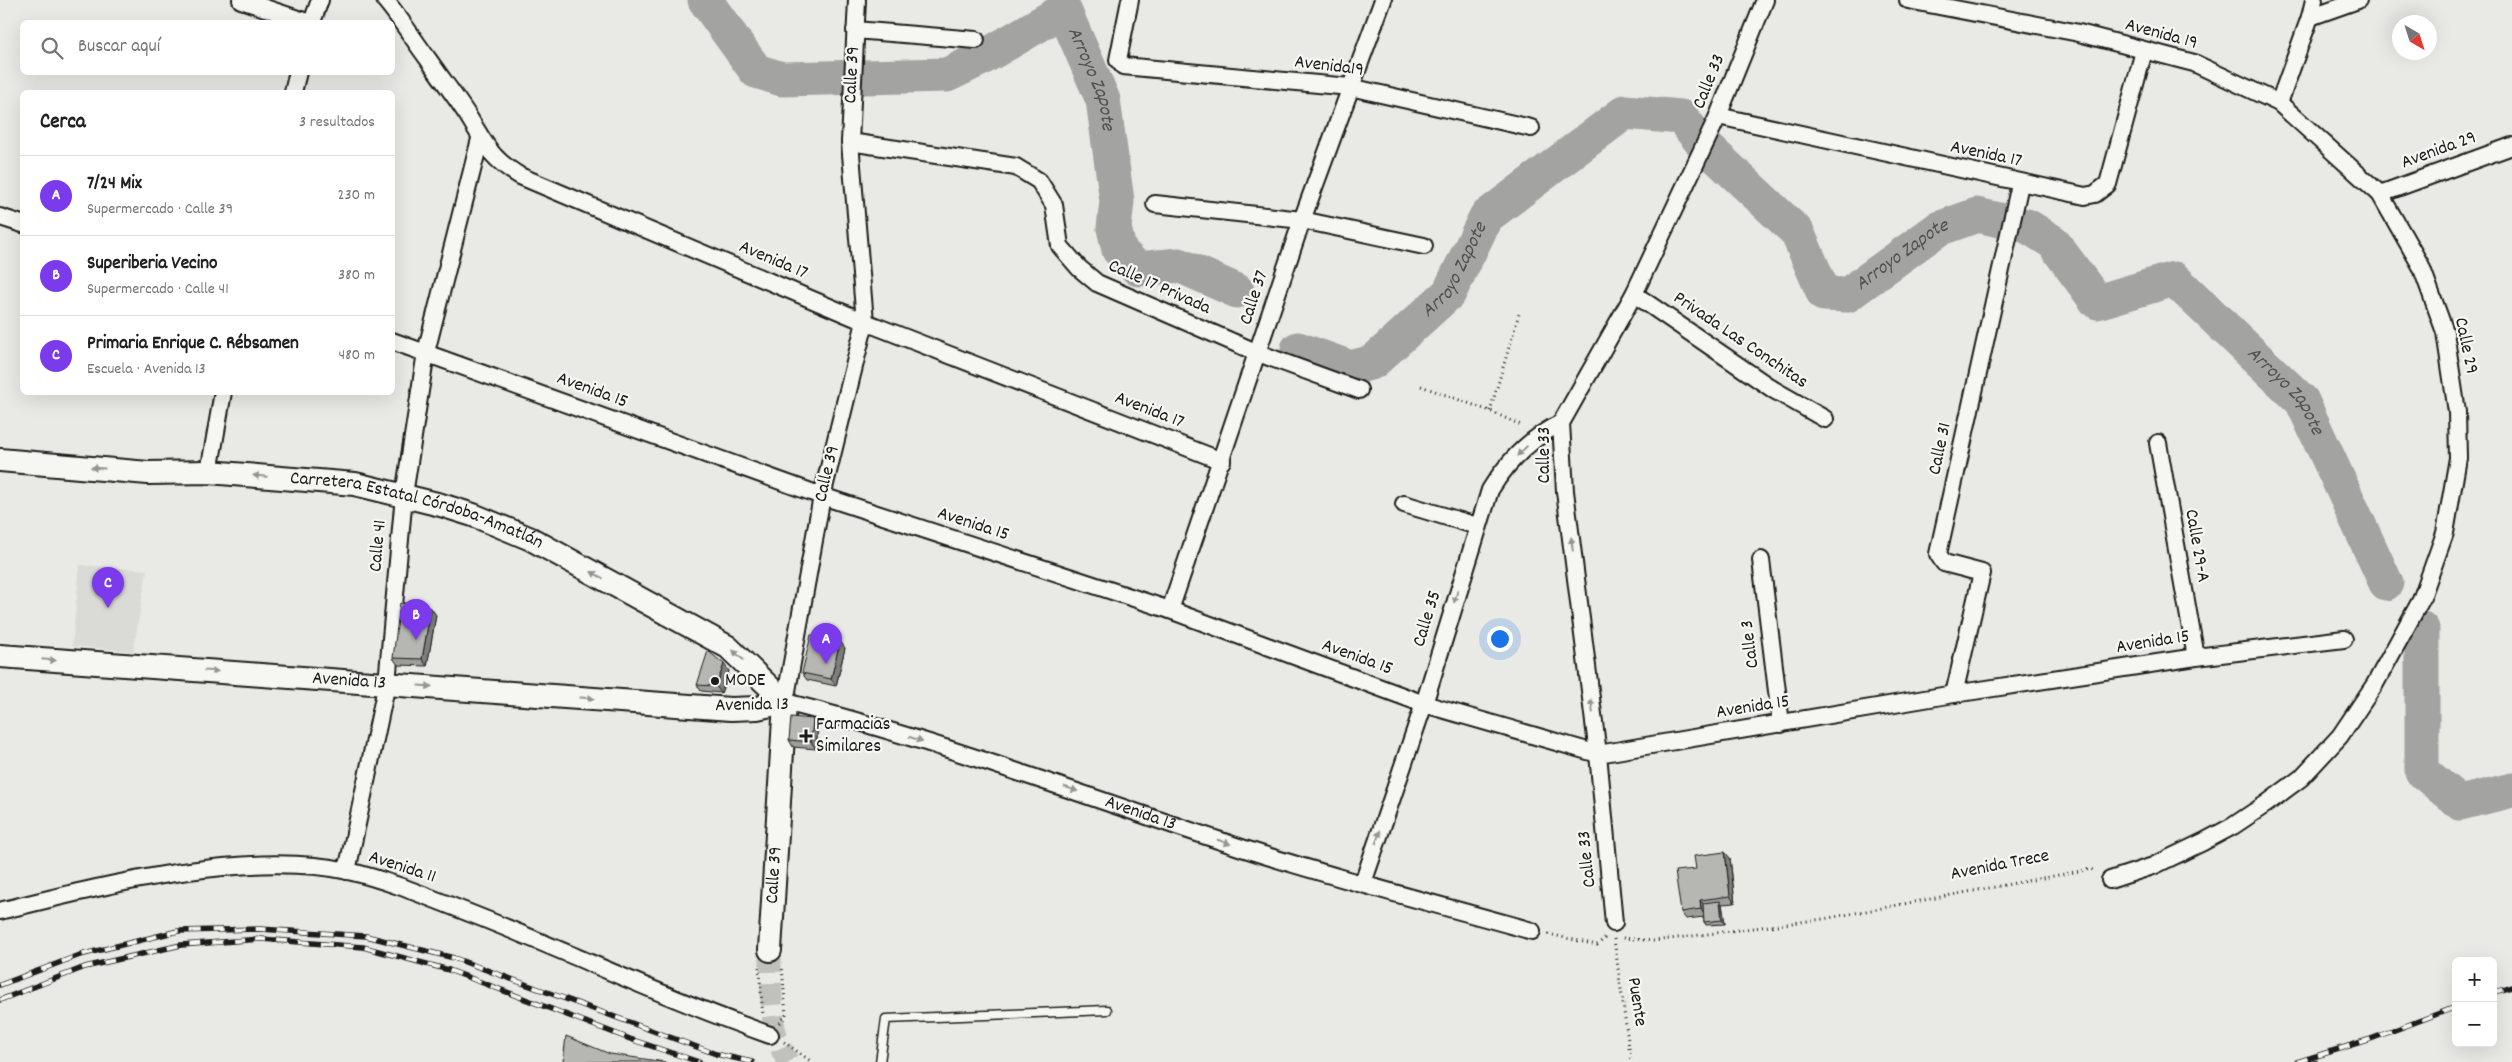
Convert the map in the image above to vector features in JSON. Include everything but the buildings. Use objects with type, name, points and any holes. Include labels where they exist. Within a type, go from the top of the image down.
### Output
[{"type":"main road","name":"Carretera Estatal Córdoba-Amatlán","points":[[0,460],[148,473],[209,472],[355,484],[404,495],[473,515],[531,539],[728,647],[785,702]]},
{"type":"main road","name":"Avenida 13","points":[[0,656],[731,709],[757,708],[785,702]]},
{"type":"main road","name":"Calle 39","points":[[770,950],[785,702]]},
{"type":"street","points":[[241,0],[301,20]]},
{"type":"street","points":[[313,20],[320,0]]},
{"type":"street","name":"Avenida 17","points":[[385,0],[405,23],[415,42],[468,116],[480,139],[500,164],[520,176],[866,322],[1222,461]]},
{"type":"street","name":"Calle 39","points":[[785,702],[822,496],[866,322],[850,142],[857,0]]},
{"type":"street","name":"Avenida19","points":[[1130,0],[1118,60],[1120,64],[1127,68],[1350,87],[1532,128]]},
{"type":"street","name":"Calle 37","points":[[1170,610],[1302,220],[1383,0]]},
{"type":"street","name":"Calle 33","points":[[1614,922],[1598,754],[1565,491],[1561,423],[1634,294],[1718,116],[1764,0]]},
{"type":"street","name":"Avenida 19","points":[[1908,0],[2079,33],[2194,63],[2279,103]]},
{"type":"street","points":[[2279,103],[2310,18],[2314,0]]},
{"type":"street","points":[[2310,18],[2358,0]]},
{"type":"street","points":[[855,30],[976,40]]},
{"type":"street","name":"Avenida 17","points":[[1718,116],[2020,184],[2085,196],[2095,194],[2108,184],[2144,51]]},
{"type":"street","points":[[294,90],[297,75]]},
{"type":"street","name":"Calle 29","points":[[2110,880],[2153,866],[2233,826],[2301,778],[2340,736],[2374,684],[2421,600],[2445,533],[2458,458],[2457,412],[2445,332],[2421,266],[2380,194],[2279,103]]},
{"type":"street","name":"Calle 41","points":[[347,871],[387,683],[404,495],[426,352],[480,139]]},
{"type":"street","name":"Calle 17 Privada","points":[[850,142],[1016,167],[1039,181],[1054,205],[1060,246],[1078,268],[1097,284],[1258,353],[1359,390]]},
{"type":"street","name":"Avenida 29","points":[[2380,194],[2512,146]]},
{"type":"street","name":"Calle 31","points":[[1954,694],[1982,573],[1944,563],[1938,554],[2020,184]]},
{"type":"street","points":[[1156,204],[1302,220],[1424,246]]},
{"type":"street","points":[[0,217],[20,223]]},
{"type":"street","name":"Privada Las Conchitas","points":[[1634,294],[1774,390],[1825,419]]},
{"type":"street","name":"Avenida 15","points":[[395,342],[822,496],[1170,610],[1424,704],[1598,754],[1954,694],[2196,657],[2344,639]]},
{"type":"street","points":[[209,472],[222,395]]},
{"type":"street","name":"Calle 35","points":[[1363,883],[1424,704],[1477,526],[1490,490],[1500,472],[1540,434],[1561,423]]},
{"type":"street","name":"Calle 29-A","points":[[2158,443],[2196,657]]},
{"type":"street","points":[[1404,504],[1477,526]]},
{"type":"street","name":"Calle 3","points":[[1761,560],[1781,724]]},
{"type":"street","name":"Avenida 13","points":[[785,702],[852,719],[1067,788],[1247,849],[1532,931]]},
{"type":"street","name":"Avenida 11","points":[[0,911],[173,874],[228,867],[282,864],[347,871],[415,892],[502,926],[685,1004],[770,1035]]},
{"type":"lane","points":[[880,1062],[886,1019],[1107,1010]]},
{"type":"path","points":[[1490,411],[1519,314]]},
{"type":"path","points":[[1421,386],[1490,411],[1540,434]]},
{"type":"path","name":"Avenida Trece","points":[[1624,939],[1654,941],[1823,919],[2091,869],[2110,880]]},
{"type":"path","points":[[1532,931],[1596,945],[1606,936],[1610,924],[1614,922]]},
{"type":"path","name":"Puente","points":[[1614,946],[1631,1062]]},
{"type":"path","points":[[770,1035],[792,1046],[812,1062]]},
{"type":"shaded area","points":[[80,565],[147,570],[133,651],[72,646]]},
{"type":"waterway","name":"Arroyo Zapote","points":[[705,0],[756,71],[782,79],[947,75],[982,58],[1064,10],[1103,100],[1117,201],[1114,228],[1119,250],[1138,269],[1179,265],[1237,291]]},
{"type":"waterway","name":"Arroyo Zapote","points":[[1298,349],[1351,368],[1373,362],[1449,293],[1486,217],[1625,112],[1681,117],[1704,145],[1797,232],[1824,294],[1847,295],[1938,229],[1977,215],[2027,226],[2053,242],[2097,302],[2174,279],[2302,401],[2386,583]]},
{"type":"waterway","name":"Arroyo Zapote","points":[[2422,629],[2422,771],[2460,803],[2512,790]]},
{"type":"tunnel","points":[[770,950],[774,1024],[782,1051],[789,1062]]},
{"type":"railway","points":[[0,985],[80,955],[178,931],[260,929],[366,936],[454,958],[716,1054],[752,1062]]},
{"type":"railway","points":[[0,1000],[85,967],[181,945],[261,939],[363,947],[449,970],[630,1039],[699,1062]]},
{"type":"railway","points":[[2497,992],[2512,987]]},
{"type":"railway","points":[[2297,1062],[2368,1040],[2452,1008]]},
{"type":"place","name":"Primaria Enrique C. Rébsamen","points":[[108,608]]},
{"type":"place","name":"Superiberia Vecino","points":[[416,640]]},
{"type":"place","name":"7/24 Mix","points":[[826,664]]},
{"type":"place","name":"MODE","points":[[715,681]]},
{"type":"place","name":"Farmacias Similares","points":[[806,736]]}]
